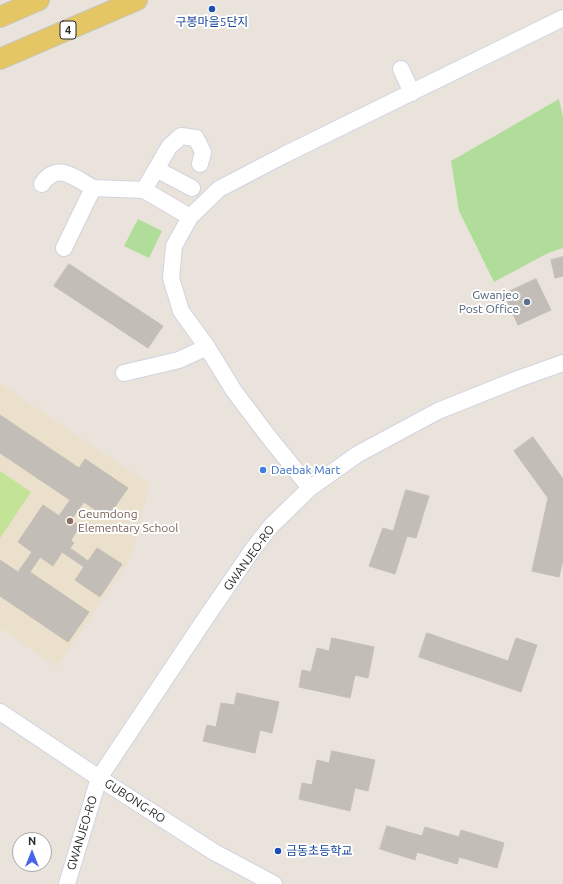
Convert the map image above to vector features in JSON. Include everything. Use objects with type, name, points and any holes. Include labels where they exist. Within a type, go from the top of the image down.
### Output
[{"type":"main road","name":"4","points":[[0,60],[137,0]]},
{"type":"main road","points":[[0,17],[27,2]]},
{"type":"street","points":[[310,488],[234,391],[207,347],[181,311],[171,278],[174,246],[190,217],[219,189],[284,155],[412,94],[563,18]]},
{"type":"street","points":[[401,69],[412,94]]},
{"type":"street","points":[[144,190],[169,147],[181,136],[196,138],[203,152],[200,164]]},
{"type":"street","points":[[156,169],[192,188]]},
{"type":"street","points":[[42,184],[47,177],[57,172],[68,174],[93,188],[144,190],[190,217]]},
{"type":"street","points":[[64,248],[93,188]]},
{"type":"street","points":[[124,373],[179,360],[207,347]]},
{"type":"street","name":"GWANJEO-RO","points":[[67,884],[99,778],[253,549],[271,526],[310,488],[358,454],[438,411],[563,363]]},
{"type":"street","name":"GUBONG-RO","points":[[0,712],[214,852],[274,884]]},
{"type":"shaded area","name":"Geumdong Elementary School","points":[[0,383],[150,484],[130,559],[57,667],[0,628]]},
{"type":"green space","points":[[559,99],[563,117],[563,248],[548,253],[494,282],[459,211],[451,161]]},
{"type":"green space","points":[[138,219],[162,231],[149,258],[124,246]]},
{"type":"green space","points":[[0,471],[31,492],[0,538]]},
{"type":"building","points":[[563,257],[563,276],[555,278],[551,260]]},
{"type":"building","points":[[69,264],[163,326],[148,348],[54,286]]},
{"type":"building","name":"Gwanjeo Post Office","points":[[536,279],[551,310],[518,325],[504,294]]},
{"type":"building","points":[[0,415],[79,468],[85,459],[128,488],[107,518],[84,502],[71,520],[80,526],[71,540],[74,543],[70,548],[88,561],[97,548],[122,564],[100,597],[75,580],[84,567],[62,552],[53,566],[40,557],[30,572],[89,612],[68,642],[0,596],[0,560],[18,572],[32,552],[18,542],[43,505],[59,516],[70,500],[0,453]]},
{"type":"building","points":[[533,437],[563,479],[563,560],[559,577],[532,571],[548,498],[514,451]]},
{"type":"building","points":[[406,490],[429,496],[416,538],[407,536],[395,574],[369,566],[383,528],[393,531]]},
{"type":"building","points":[[427,633],[508,661],[516,638],[537,645],[521,692],[419,657]]},
{"type":"building","points":[[332,638],[374,647],[368,678],[355,675],[350,698],[299,687],[302,670],[311,672],[317,648],[329,651]]},
{"type":"building","points":[[237,693],[279,702],[272,733],[260,730],[255,753],[203,741],[207,725],[216,727],[221,703],[234,705]]},
{"type":"building","points":[[332,751],[375,760],[368,791],[355,788],[350,811],[299,799],[302,783],[312,785],[317,760],[329,763]]},
{"type":"building","points":[[387,826],[422,836],[425,827],[459,837],[461,830],[504,843],[497,868],[459,857],[457,864],[417,852],[415,860],[380,849]]},
{"type":"place","name":"구봉마을5단지","points":[[212,9]]},
{"type":"place","name":"Gwanjeo Post Office","points":[[527,302]]},
{"type":"place","name":"Daebak Mart","points":[[263,470]]},
{"type":"place","name":"Geumdong Elementary School","points":[[70,521]]},
{"type":"place","name":"금동초등학교","points":[[278,851]]}]
